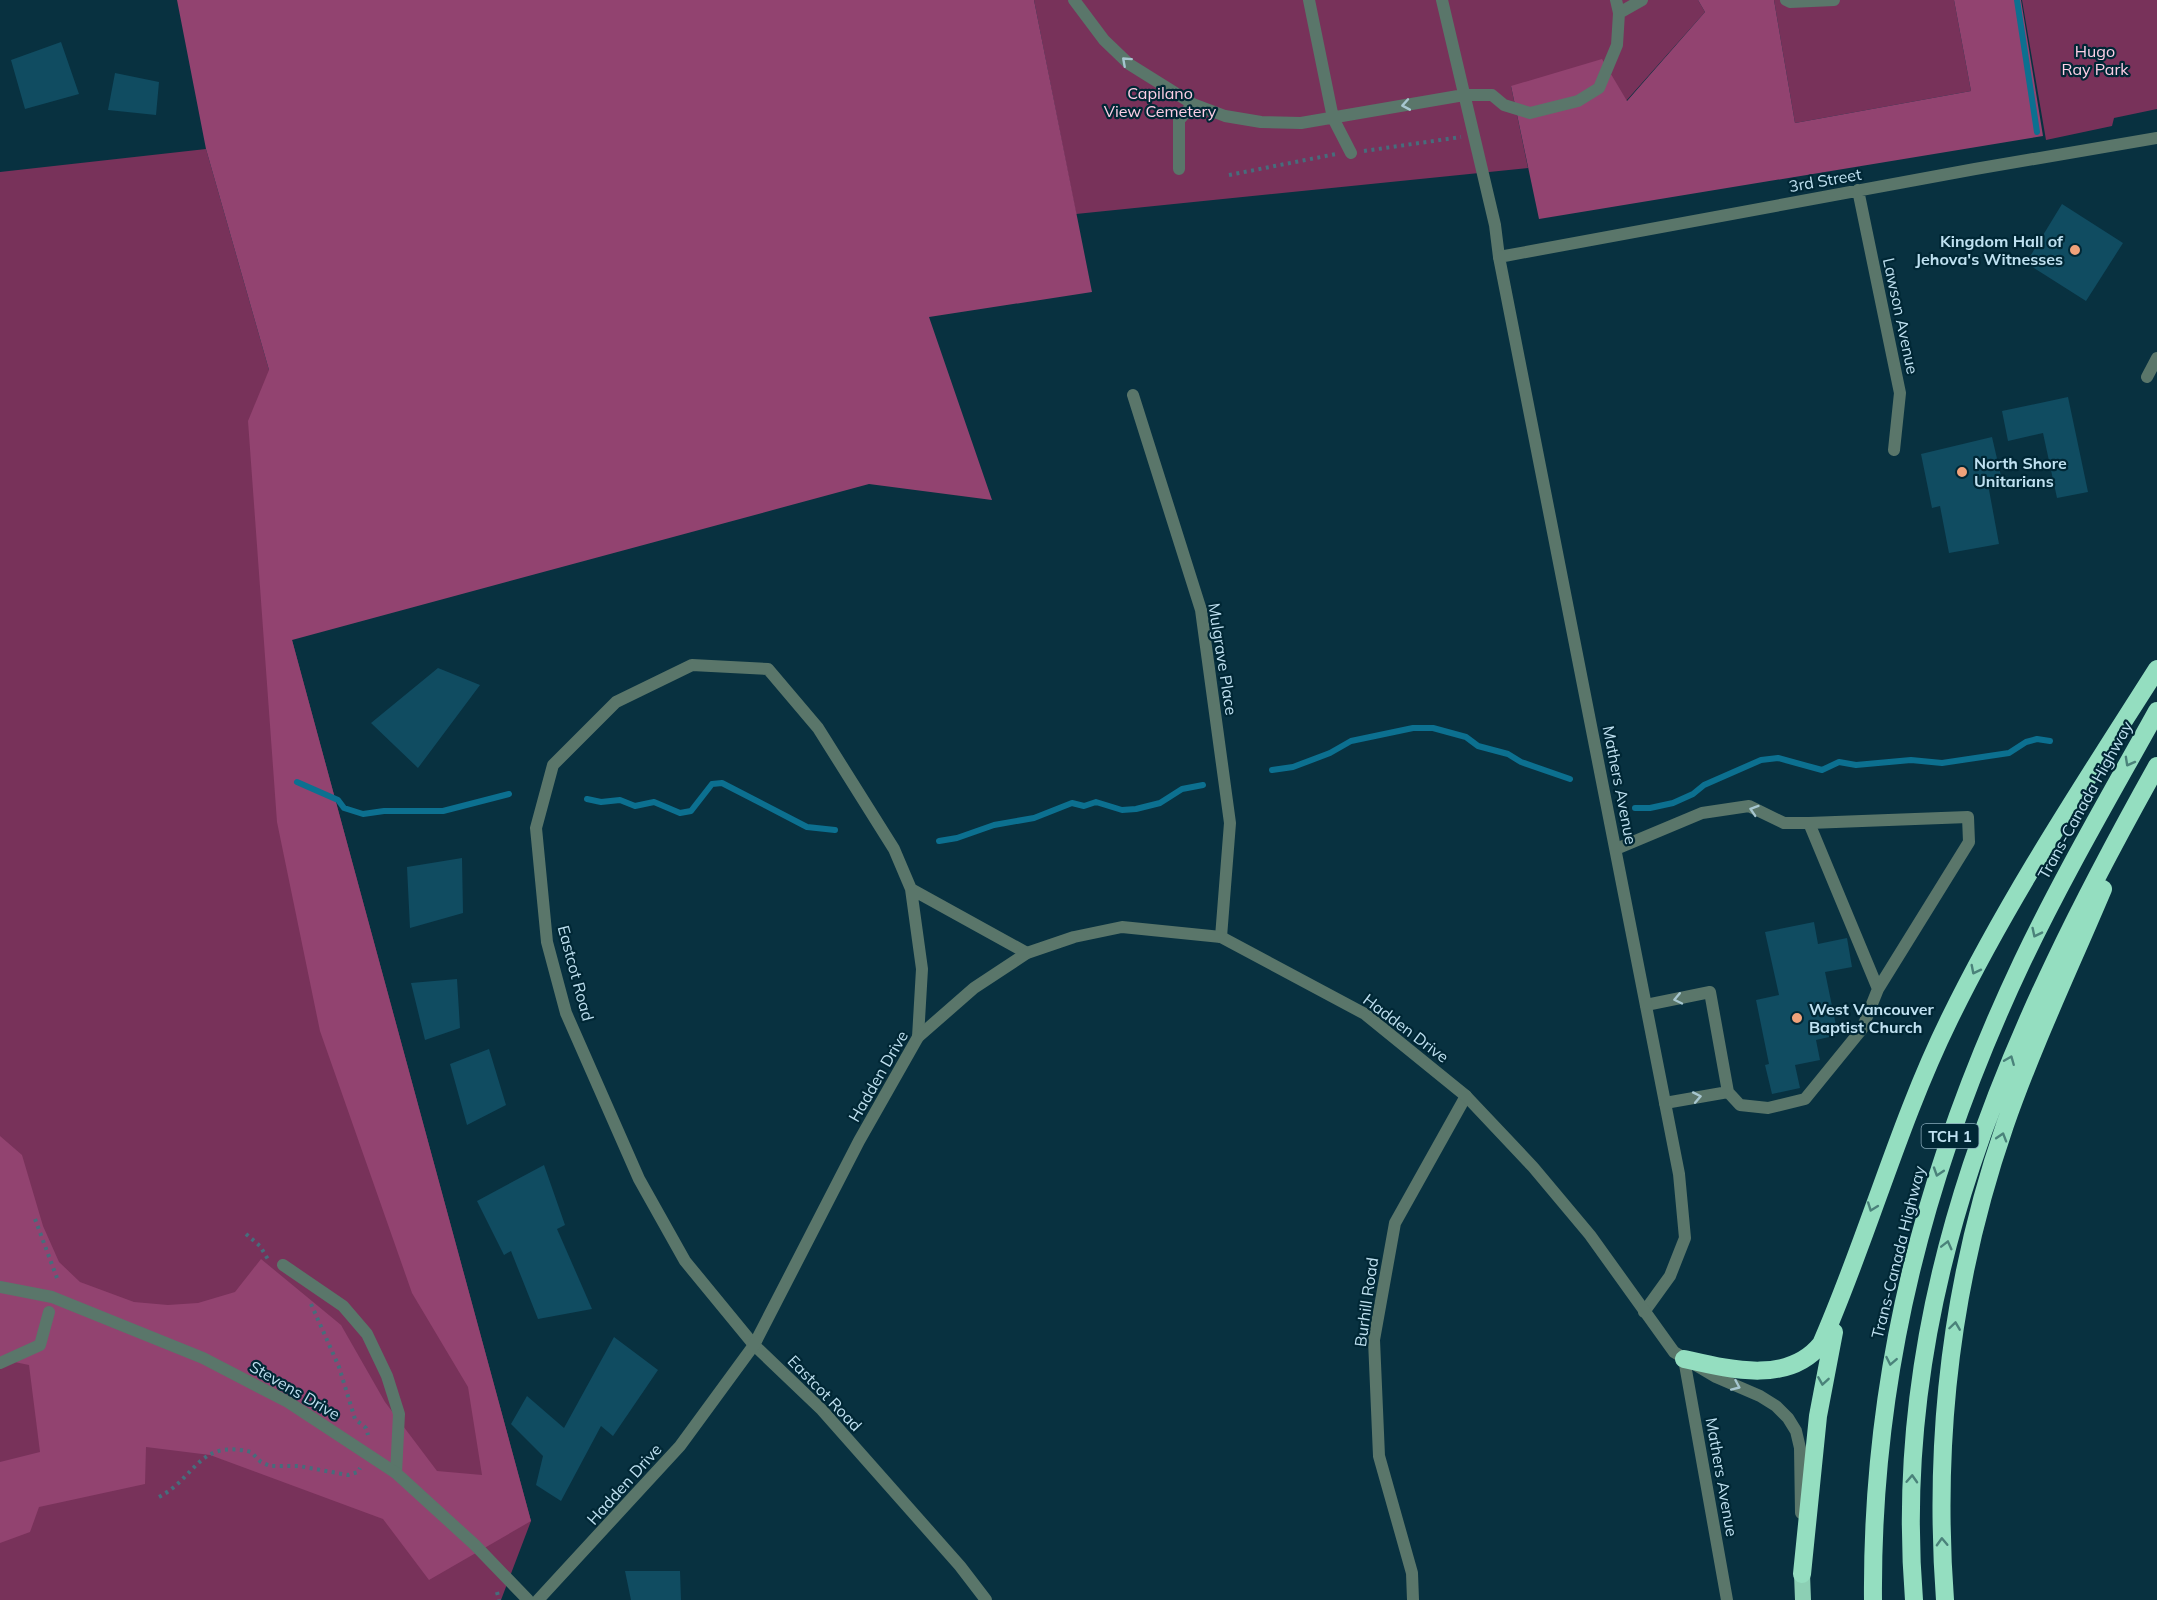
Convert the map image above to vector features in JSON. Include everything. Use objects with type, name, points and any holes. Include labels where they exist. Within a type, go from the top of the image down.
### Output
[{"type":"highway","points":[[1684,1359],[1744,1370],[1785,1367],[1798,1363],[1813,1354],[1821,1344],[1913,1100],[1954,1011],[2024,882],[2157,669]]},
{"type":"highway","name":"Trans-Canada Highway","points":[[1873,1600],[1874,1505],[1888,1374],[1917,1241],[1936,1176],[1961,1104],[2022,962],[2055,895],[2157,711]]},
{"type":"highway","points":[[1945,1600],[1942,1451],[1952,1344],[1967,1257],[2006,1125],[2153,773]]},
{"type":"highway","name":"TCH 1","points":[[1914,1600],[1910,1507],[1913,1444],[1920,1382],[1946,1248],[1963,1184],[1988,1114],[2047,977],[2153,773]]},
{"type":"highway","points":[[1803,1600],[1802,1575],[1821,1397],[1837,1316],[1852,1263]]},
{"type":"street","points":[[1074,0],[1104,40],[1129,64],[1192,104],[1225,116],[1261,122],[1301,123],[1464,95],[1492,95],[1504,105],[1530,113],[1578,101],[1599,88],[1617,45],[1618,6],[1642,0]]},
{"type":"street","points":[[1309,0],[1333,118],[1351,153]]},
{"type":"street","name":"Mathers Avenue","points":[[1442,0],[1495,225],[1499,256],[1679,1174],[1684,1238],[1670,1276],[1644,1312]]},
{"type":"street","points":[[1786,0],[1790,2],[1834,0]]},
{"type":"street","points":[[1179,169],[1179,120],[1192,104]]},
{"type":"street","name":"3rd Street","points":[[1499,256],[2157,138]]},
{"type":"street","name":"Lawson Avenue","points":[[1858,190],[1900,393],[1894,450]]},
{"type":"street","points":[[2147,377],[2157,358]]},
{"type":"street","name":"Mulgrave Place","points":[[1133,395],[1201,610],[1230,823],[1221,937]]},
{"type":"street","name":"Eastcot Road","points":[[918,1037],[922,969],[911,889],[894,849],[818,728],[768,669],[692,664],[616,702],[553,765],[536,828],[547,942],[566,1013],[639,1179],[685,1261],[754,1345],[822,1410],[960,1566],[987,1600]]},
{"type":"street","points":[[1616,849],[1702,813],[1749,806],[1784,823],[1968,817],[1969,842],[1878,989],[1862,1029],[1805,1099],[1768,1108],[1740,1105],[1728,1092],[1710,992],[1646,1005]]},
{"type":"street","points":[[1809,823],[1878,989]]},
{"type":"street","points":[[911,889],[1027,953]]},
{"type":"street","name":"Hadden Drive","points":[[538,1600],[680,1446],[754,1345],[859,1141],[918,1037],[974,988],[1027,953],[1074,937],[1122,927],[1221,937],[1365,1014],[1466,1096],[1533,1167],[1590,1235],[1665,1341],[1684,1359],[1776,1406],[1796,1431],[1800,1448],[1802,1575]]},
{"type":"street","points":[[1665,1103],[1728,1092]]},
{"type":"street","name":"Burhill Road","points":[[1413,1600],[1412,1573],[1379,1456],[1374,1340],[1395,1223],[1466,1096]]},
{"type":"street","points":[[279,1267],[343,1306],[367,1334],[387,1376],[399,1414],[396,1473]]},
{"type":"street","name":"Stevens Drive","points":[[0,1287],[52,1297],[203,1358],[288,1402],[396,1473],[475,1545],[528,1600]]},
{"type":"street","points":[[0,1363],[40,1345],[49,1312]]},
{"type":"street","name":"Mathers Avenue","points":[[1684,1359],[1727,1600]]},
{"type":"path","points":[[1229,175],[1351,153],[1473,135]]},
{"type":"path","points":[[35,1219],[57,1278]]},
{"type":"path","points":[[246,1234],[279,1267]]},
{"type":"path","points":[[310,1301],[339,1367],[355,1419],[366,1428],[369,1439]]},
{"type":"path","points":[[159,1497],[179,1485],[203,1457],[216,1452],[240,1449],[251,1452],[261,1462],[270,1466],[299,1466],[348,1475],[358,1472],[361,1464]]},
{"type":"green space","name":"Capilano View Cemetery","points":[[1034,0],[1698,0],[1705,12],[1626,101],[1511,86],[1528,168],[1076,214]]},
{"type":"green space","points":[[1774,0],[1954,0],[1971,91],[1795,123]]},
{"type":"green space","name":"Hugo Ray Park","points":[[2022,0],[2157,0],[2157,109],[2114,118],[2112,126],[2046,140]]},
{"type":"green space","points":[[206,149],[269,370],[292,640],[531,1521],[501,1600],[0,1600],[0,172]]},
{"type":"shaded area","points":[[177,0],[1034,0],[1092,292],[929,317],[992,500],[869,484],[292,640],[531,1521],[429,1580],[383,1519],[210,1455],[146,1447],[145,1484],[39,1507],[30,1532],[0,1543],[0,1462],[40,1452],[29,1365],[0,1359],[0,1136],[22,1155],[43,1226],[59,1262],[80,1282],[134,1302],[168,1305],[198,1303],[235,1292],[261,1259],[341,1325],[385,1402],[437,1471],[482,1475],[468,1387],[412,1293],[320,1031],[277,822],[248,421],[269,370],[206,149]]},
{"type":"shaded area","points":[[1698,0],[1774,0],[1795,123],[1971,91],[1954,0],[2021,0],[2043,136],[1539,219],[1511,86],[1602,59],[1627,101],[1705,12]]},
{"type":"building","points":[[61,42],[79,94],[25,109],[11,60]]},
{"type":"building","points":[[115,73],[159,82],[156,115],[108,110]]},
{"type":"building","name":"Kingdom Hall of Jehova's Witnesses","points":[[2062,204],[2123,243],[2086,301],[2026,263]]},
{"type":"building","points":[[2068,397],[2088,492],[2057,498],[2043,433],[2008,441],[2002,411]]},
{"type":"building","points":[[1992,437],[2001,476],[1987,479],[1999,544],[1949,553],[1940,506],[1932,508],[1921,454]]},
{"type":"building","points":[[438,668],[480,685],[418,768],[371,723]]},
{"type":"building","points":[[462,858],[463,913],[410,928],[407,867]]},
{"type":"building","name":"West Vancouver Baptist Church","points":[[1814,922],[1818,944],[1847,938],[1852,967],[1825,972],[1838,1035],[1816,1040],[1820,1060],[1795,1065],[1800,1088],[1772,1094],[1765,1065],[1769,1064],[1756,1000],[1779,995],[1765,932]]},
{"type":"building","points":[[457,979],[460,1028],[425,1040],[411,983]]},
{"type":"building","points":[[489,1049],[506,1105],[467,1125],[450,1064]]},
{"type":"building","points":[[544,1165],[565,1225],[557,1229],[592,1309],[538,1319],[511,1251],[504,1255],[477,1201]]},
{"type":"building","points":[[614,1337],[658,1370],[613,1436],[601,1426],[561,1501],[536,1485],[543,1456],[511,1424],[527,1396],[564,1428]]},
{"type":"building","points":[[625,1571],[680,1571],[681,1600],[631,1600]]},
{"type":"waterway","points":[[2017,0],[2037,132]]},
{"type":"waterway","points":[[1272,770],[1293,767],[1330,753],[1351,741],[1413,728],[1433,728],[1466,737],[1478,746],[1508,754],[1521,762],[1570,779]]},
{"type":"waterway","points":[[1635,808],[1650,808],[1673,803],[1693,794],[1704,785],[1761,760],[1778,758],[1822,770],[1839,762],[1856,765],[1911,760],[1942,763],[2009,753],[2026,742],[2037,739],[2050,741]]},
{"type":"waterway","points":[[297,782],[338,800],[344,808],[363,814],[384,811],[443,811],[509,794]]},
{"type":"waterway","points":[[587,799],[601,802],[620,800],[635,806],[654,802],[680,813],[691,811],[712,784],[722,783],[807,827],[835,830]]},
{"type":"waterway","points":[[939,841],[957,838],[994,825],[1034,818],[1072,803],[1084,806],[1096,802],[1122,810],[1136,809],[1160,803],[1182,789],[1203,785]]},
{"type":"place","name":"Kingdom Hall of Jehova's Witnesses","points":[[2075,250]]},
{"type":"place","name":"North Shore Unitarians","points":[[1962,472]]},
{"type":"place","name":"West Vancouver Baptist Church","points":[[1797,1018]]}]
